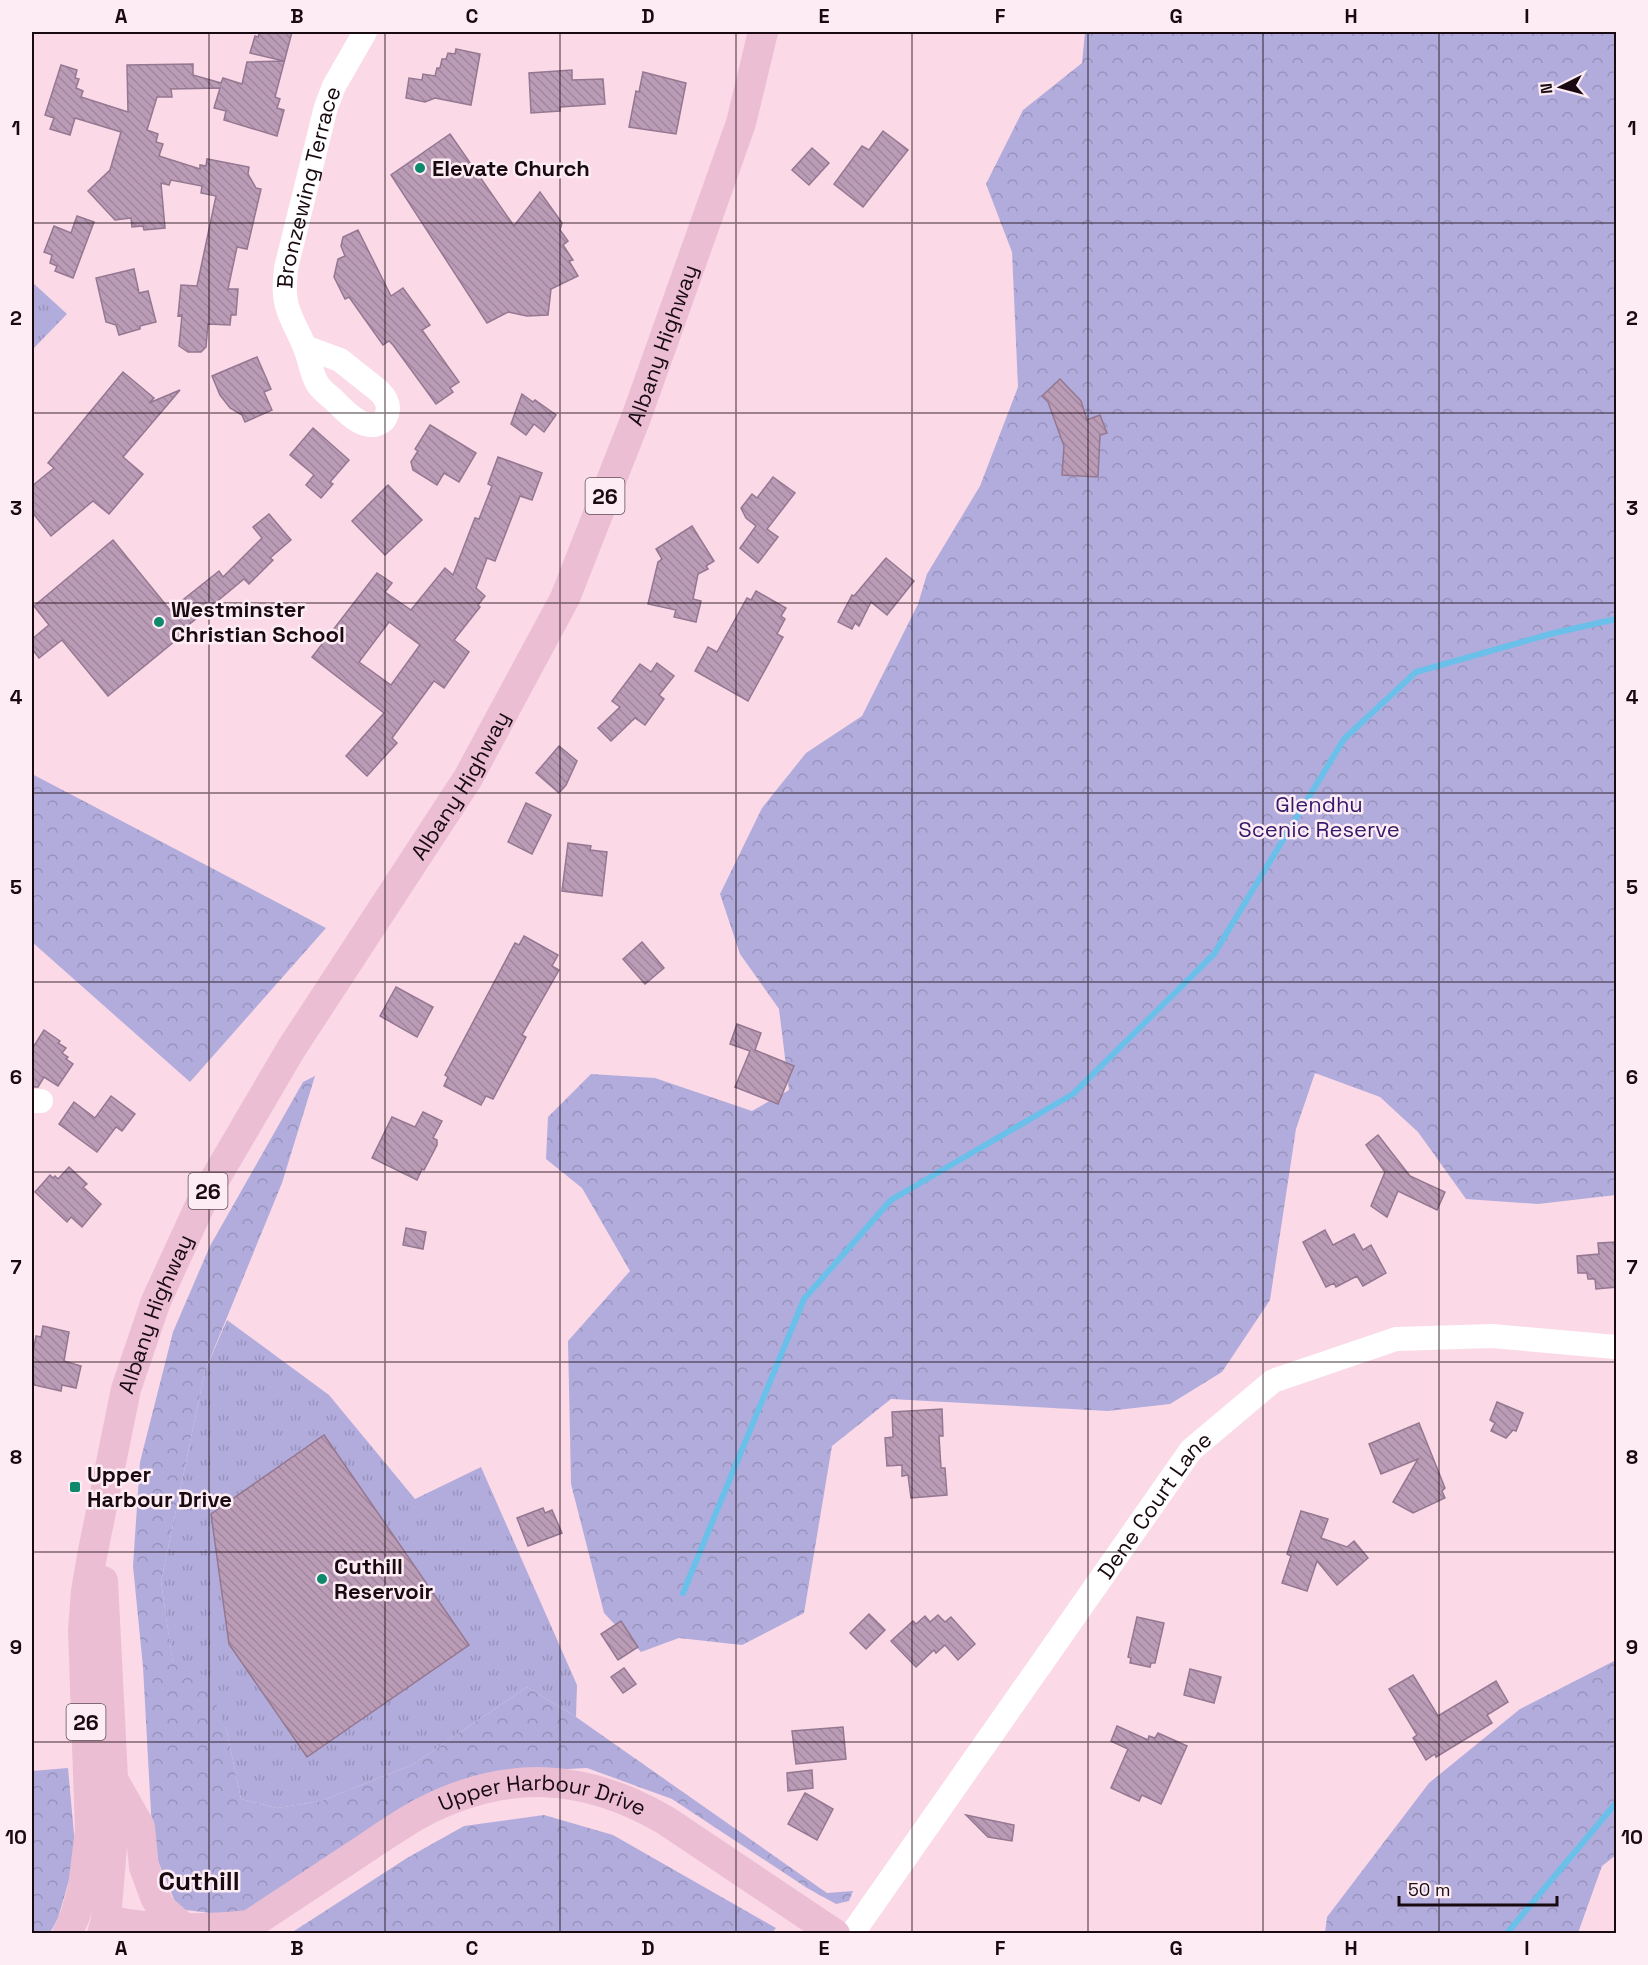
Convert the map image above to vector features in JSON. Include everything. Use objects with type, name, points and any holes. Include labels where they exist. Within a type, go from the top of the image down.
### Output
[{"type":"main road","name":"Albany Highway","points":[[67,1934],[78,1906],[88,1861],[90,1830],[83,1630],[92,1556],[126,1389],[156,1301],[202,1201],[291,1049],[468,778],[565,598],[637,414],[741,123],[763,32]]},
{"type":"main road","name":"Albany Highway","points":[[102,1509],[101,1542],[113,1778],[113,1834],[104,1927]]},
{"type":"main road","points":[[113,1778],[140,1827],[144,1867],[155,1897],[161,1908],[183,1927]]},
{"type":"main road","name":"Upper Harbour Drive","points":[[104,1927],[124,1924],[242,1929],[422,1813],[470,1792],[518,1783],[543,1782],[598,1790],[638,1805],[665,1820],[835,1934]]},
{"type":"street","name":"Bronzewing Terrace","points":[[305,347],[286,304],[284,286],[286,268],[326,106],[334,86],[365,32]]},
{"type":"street","name":"Dene Court Lane","points":[[852,1934],[1191,1450],[1273,1381],[1396,1339],[1492,1336],[1617,1347]]},
{"type":"green space","name":"Glendhu Scenic Reserve","points":[[1085,32],[1616,32],[1616,1195],[1538,1204],[1466,1199],[1418,1132],[1380,1097],[1315,1073],[1296,1129],[1270,1300],[1222,1372],[1170,1404],[1108,1411],[891,1399],[832,1446],[804,1613],[742,1645],[679,1638],[641,1652],[604,1613],[571,1484],[568,1341],[630,1271],[582,1188],[546,1159],[548,1117],[591,1074],[655,1078],[752,1111],[789,1090],[779,1009],[740,954],[720,894],[762,808],[806,753],[862,716],[918,604],[927,574],[980,486],[1018,387],[1012,252],[986,184],[1023,110],[1082,63]]},
{"type":"green space","points":[[32,282],[67,314],[32,350]]},
{"type":"green space","points":[[32,774],[326,928],[190,1082],[32,942]]},
{"type":"green space","points":[[315,1076],[282,1183],[205,1371],[161,1582],[173,1663],[204,1675],[226,1728],[241,1799],[277,1808],[321,1801],[412,1765],[527,1687],[576,1717],[827,1893],[853,1891],[849,1901],[836,1904],[807,1888],[672,1799],[587,1768],[510,1772],[242,1917],[178,1909],[153,1849],[143,1667],[133,1566],[140,1462],[173,1332],[210,1246],[303,1082]]},
{"type":"green space","points":[[227,1320],[329,1395],[415,1499],[481,1467],[577,1685],[576,1717],[527,1687],[412,1765],[321,1801],[277,1808],[241,1799],[226,1728],[173,1664],[161,1582],[205,1371]]},
{"type":"green space","points":[[1616,1660],[1616,1855],[1602,1866],[1578,1933],[1325,1933],[1327,1917],[1429,1783],[1520,1709]]},
{"type":"green space","points":[[68,1768],[76,1856],[58,1918],[50,1933],[32,1934],[32,1771]]},
{"type":"green space","points":[[544,1815],[613,1835],[776,1928],[771,1934],[291,1933],[407,1858],[464,1826]]},
{"type":"building","points":[[260,32],[292,32],[275,97],[280,99],[277,108],[284,110],[277,136],[224,120],[226,111],[214,108],[220,88],[171,89],[172,97],[157,97],[147,130],[158,134],[156,142],[163,144],[159,156],[200,169],[200,165],[206,166],[207,159],[249,167],[248,174],[256,188],[261,189],[247,249],[237,247],[228,289],[238,289],[236,315],[231,315],[230,325],[208,324],[206,347],[201,352],[188,352],[179,346],[182,315],[178,316],[181,285],[197,286],[216,196],[201,193],[202,186],[171,180],[169,185],[161,183],[165,228],[144,230],[143,226],[132,227],[131,218],[115,220],[88,191],[110,170],[121,132],[75,118],[70,135],[50,129],[54,118],[45,115],[61,65],[77,70],[75,78],[79,79],[76,88],[83,91],[81,97],[128,112],[127,65],[193,64],[193,75],[221,83],[223,78],[242,84],[247,62],[284,61],[250,53],[255,36],[258,37]]},
{"type":"building","points":[[456,49],[480,54],[471,105],[435,98],[425,102],[406,98],[409,78],[422,80],[423,74],[435,76],[442,59],[446,59],[448,53],[455,54]]},
{"type":"building","points":[[572,70],[572,80],[603,79],[605,104],[560,107],[560,111],[531,113],[529,73]]},
{"type":"building","points":[[643,72],[686,83],[676,134],[629,127],[636,91],[639,92]]},
{"type":"building","points":[[883,131],[908,150],[863,207],[834,184],[862,146],[869,150]]},
{"type":"building","points":[[450,134],[514,226],[540,192],[562,223],[560,230],[568,241],[563,245],[573,260],[569,261],[578,276],[551,289],[548,315],[527,316],[508,312],[487,323],[391,175]]},
{"type":"building","points":[[812,148],[829,163],[809,185],[792,170]]},
{"type":"building","points":[[77,216],[94,222],[73,278],[55,271],[57,266],[50,263],[52,255],[44,252],[54,226],[71,233]]},
{"type":"building","points":[[358,230],[391,296],[403,288],[430,325],[422,330],[459,382],[450,388],[453,392],[436,404],[393,345],[389,341],[383,345],[349,297],[345,299],[334,277],[338,259],[345,256],[341,246],[343,237]]},
{"type":"building","points":[[134,269],[139,293],[148,291],[156,322],[119,335],[116,325],[106,322],[96,278]]},
{"type":"building","points":[[257,357],[271,389],[264,392],[272,410],[245,422],[242,415],[230,408],[220,395],[212,376]]},
{"type":"building","points":[[123,372],[154,398],[149,403],[180,390],[123,457],[143,474],[109,514],[93,501],[51,536],[32,512],[32,486],[54,468],[48,463]]},
{"type":"building","points":[[1060,379],[1081,401],[1087,420],[1100,415],[1107,433],[1100,435],[1098,477],[1062,475],[1064,446],[1048,402],[1042,396]]},
{"type":"building","points":[[522,394],[556,415],[544,432],[534,424],[526,435],[511,424]]},
{"type":"building","points":[[430,425],[476,453],[459,482],[444,473],[437,485],[413,470],[411,462],[418,451],[415,449]]},
{"type":"building","points":[[313,428],[349,460],[330,482],[333,484],[321,498],[306,485],[314,475],[290,455]]},
{"type":"building","points":[[498,457],[542,473],[532,500],[520,496],[495,561],[487,558],[476,588],[485,596],[478,605],[480,607],[454,640],[469,652],[444,688],[434,681],[392,738],[397,743],[367,776],[346,756],[384,713],[312,657],[377,573],[392,583],[385,592],[411,610],[445,568],[453,575],[475,518],[479,519],[492,486],[488,484]],"holes":[[[389,622],[420,645],[391,685],[359,662]]]},
{"type":"building","points":[[773,477],[795,493],[767,529],[778,537],[758,563],[740,548],[756,526],[746,518],[741,508],[752,494],[757,498]]},
{"type":"building","points":[[388,485],[422,520],[385,555],[352,521]]},
{"type":"building","points":[[269,514],[291,540],[270,558],[273,560],[249,584],[244,579],[185,628],[187,631],[108,696],[62,640],[39,658],[32,649],[32,639],[49,625],[34,606],[113,540],[170,610],[219,571],[223,577],[262,538],[253,527]]},
{"type":"building","points":[[692,526],[714,561],[706,566],[708,569],[698,574],[693,599],[701,601],[696,622],[674,617],[676,610],[648,604],[658,562],[662,559],[656,549]]},
{"type":"building","points":[[886,558],[914,581],[887,615],[871,602],[859,626],[855,623],[852,629],[838,622],[852,595],[854,596]]},
{"type":"building","points":[[756,591],[786,608],[781,616],[785,619],[777,634],[783,637],[748,701],[695,671],[708,647],[717,652],[747,598],[751,600]]},
{"type":"building","points":[[657,663],[674,676],[659,695],[664,699],[645,725],[635,718],[611,741],[598,728],[620,707],[612,701],[640,664],[651,672]]},
{"type":"building","points":[[559,746],[577,761],[566,785],[559,793],[536,773]]},
{"type":"building","points":[[526,803],[551,815],[532,854],[508,842]]},
{"type":"building","points":[[568,843],[591,846],[590,850],[607,852],[602,896],[562,891]]},
{"type":"building","points":[[524,936],[558,955],[552,966],[559,970],[522,1035],[526,1037],[493,1099],[486,1096],[481,1105],[444,1086],[448,1077],[445,1075],[515,943],[519,945]]},
{"type":"building","points":[[642,942],[664,968],[645,984],[623,959]]},
{"type":"building","points":[[396,987],[433,1007],[417,1037],[380,1016]]},
{"type":"building","points":[[737,1024],[761,1033],[755,1050],[794,1066],[778,1104],[735,1087],[750,1051],[730,1044]]},
{"type":"building","points":[[44,1030],[66,1048],[62,1053],[73,1064],[58,1086],[44,1077],[38,1087],[32,1087],[32,1049]]},
{"type":"building","points":[[111,1096],[135,1114],[122,1131],[116,1127],[97,1152],[59,1124],[74,1102],[95,1118]]},
{"type":"building","points":[[423,1112],[442,1121],[433,1138],[437,1140],[437,1145],[417,1180],[372,1158],[392,1117],[415,1127]]},
{"type":"building","points":[[1378,1135],[1410,1176],[1445,1192],[1437,1210],[1398,1191],[1387,1217],[1371,1206],[1385,1172],[1366,1145]]},
{"type":"building","points":[[69,1167],[87,1184],[83,1187],[101,1204],[82,1227],[71,1217],[67,1222],[35,1192],[50,1175],[58,1179]]},
{"type":"building","points":[[406,1228],[426,1232],[423,1249],[403,1245]]},
{"type":"building","points":[[1325,1230],[1333,1245],[1354,1234],[1363,1250],[1371,1245],[1386,1273],[1363,1286],[1357,1276],[1336,1287],[1334,1283],[1326,1287],[1303,1242]]},
{"type":"building","points":[[1617,1242],[1617,1287],[1596,1289],[1595,1279],[1588,1279],[1587,1273],[1578,1273],[1577,1256],[1599,1254],[1598,1243]]},
{"type":"building","points":[[43,1326],[69,1332],[64,1361],[81,1366],[76,1388],[62,1385],[61,1391],[34,1385],[32,1358],[36,1336],[41,1337]]},
{"type":"building","points":[[1497,1402],[1523,1413],[1516,1431],[1513,1430],[1506,1438],[1491,1431],[1495,1423],[1490,1420]]},
{"type":"building","points":[[942,1409],[943,1436],[939,1436],[941,1468],[945,1468],[947,1495],[911,1498],[908,1475],[902,1476],[902,1465],[887,1466],[885,1438],[893,1437],[892,1412]]},
{"type":"building","points":[[1419,1423],[1445,1488],[1442,1491],[1445,1498],[1413,1513],[1393,1502],[1418,1459],[1381,1474],[1369,1444]]},
{"type":"building","name":"Cuthill Reservoir","points":[[324,1435],[469,1645],[307,1757],[229,1644],[211,1514]]},
{"type":"building","points":[[543,1508],[545,1513],[552,1510],[562,1533],[528,1546],[517,1518]]},
{"type":"building","points":[[1301,1511],[1328,1519],[1321,1538],[1347,1547],[1354,1541],[1368,1558],[1337,1585],[1317,1561],[1307,1591],[1282,1583],[1291,1556],[1287,1554]]},
{"type":"building","points":[[869,1614],[885,1630],[866,1649],[850,1633]]},
{"type":"building","points":[[938,1615],[945,1622],[951,1617],[975,1644],[958,1660],[945,1645],[936,1653],[934,1650],[916,1667],[891,1641],[913,1621],[916,1624],[925,1616],[930,1622]]},
{"type":"building","points":[[1137,1617],[1164,1623],[1155,1663],[1151,1663],[1150,1667],[1130,1663],[1131,1658],[1128,1657]]},
{"type":"building","points":[[621,1621],[638,1647],[618,1660],[601,1634]]},
{"type":"building","points":[[624,1668],[636,1684],[623,1693],[611,1677]]},
{"type":"building","points":[[1190,1669],[1221,1677],[1214,1703],[1184,1695]]},
{"type":"building","points":[[1413,1675],[1438,1716],[1496,1681],[1508,1702],[1487,1715],[1492,1723],[1436,1757],[1435,1754],[1426,1760],[1413,1738],[1417,1735],[1389,1689]]},
{"type":"building","points":[[1117,1726],[1148,1740],[1149,1736],[1155,1738],[1158,1733],[1187,1746],[1161,1804],[1142,1795],[1139,1801],[1111,1788],[1128,1749],[1111,1741]]},
{"type":"building","points":[[843,1727],[846,1759],[796,1764],[792,1731]]},
{"type":"building","points":[[812,1770],[813,1788],[788,1791],[787,1773]]},
{"type":"building","points":[[805,1793],[833,1809],[817,1840],[788,1824]]},
{"type":"building","points":[[966,1815],[1014,1825],[1012,1841],[988,1837]]},
{"type":"waterway","points":[[683,1593],[804,1299],[891,1200],[1073,1094],[1214,954],[1344,739],[1416,672],[1550,634],[1616,619]]},
{"type":"waterway","points":[[1507,1933],[1616,1803]]},
{"type":"place","name":"Elevate Church","points":[[420,168]]},
{"type":"place","name":"Westminster Christian School","points":[[159,622]]},
{"type":"place","name":"Upper Harbour Drive","points":[[75,1487]]},
{"type":"place","name":"Cuthill Reservoir","points":[[322,1579]]},
{"type":"district","name":"Cuthill","points":[[199,1881]]}]
